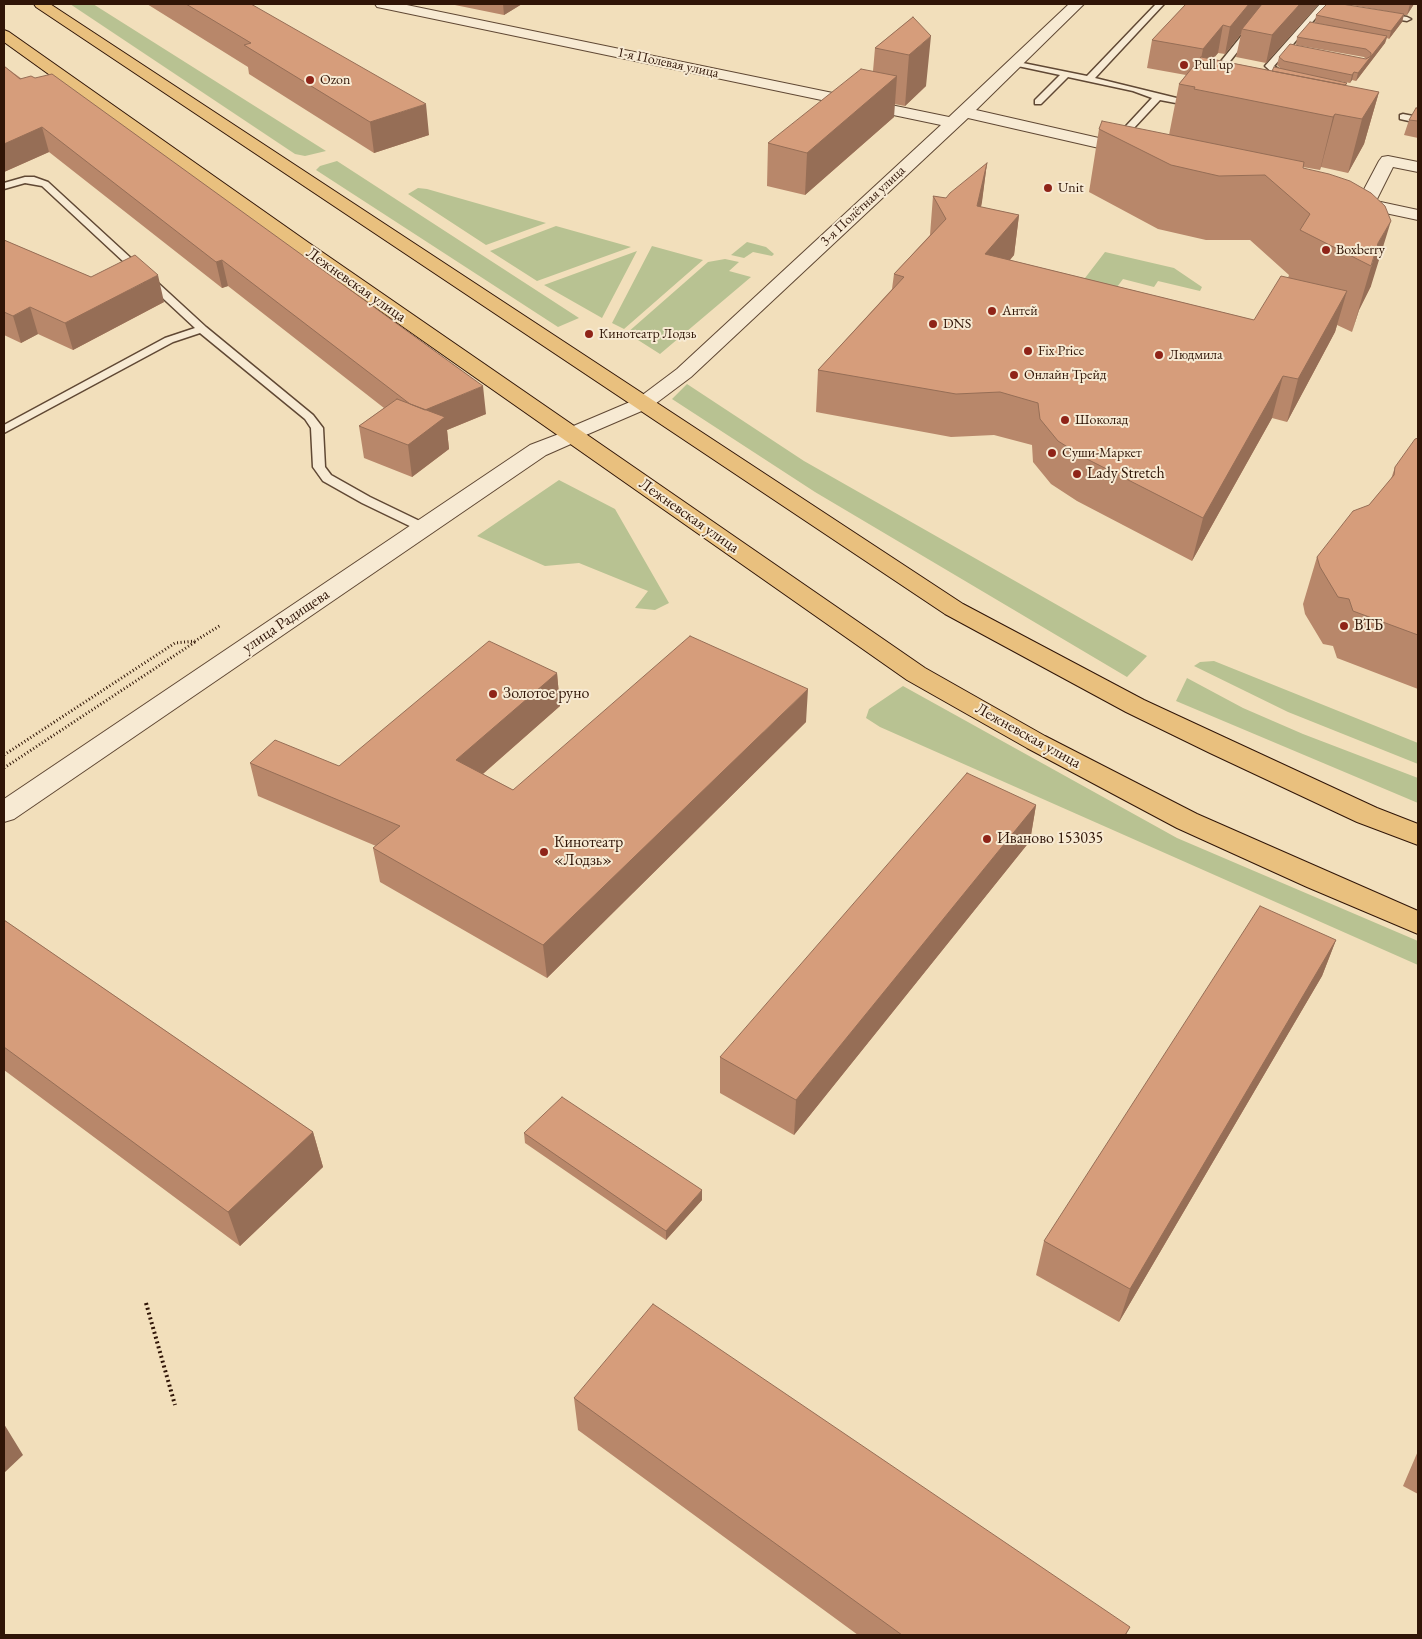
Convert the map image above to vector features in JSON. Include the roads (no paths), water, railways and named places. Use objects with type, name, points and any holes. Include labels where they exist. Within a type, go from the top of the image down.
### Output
[{"type":"highway","points":[[41,4],[954,609],[1042,658],[1219,747],[1418,835]]},
{"type":"highway","name":"Лежневская улица","points":[[4,35],[294,241],[916,674],[1036,742],[1187,821],[1418,923]]},
{"type":"street","name":"1-я Полевая улица","points":[[382,4],[1154,155]]},
{"type":"street","name":"3-я Полётная улица","points":[[572,435],[644,403],[684,373],[959,118],[1077,4]]},
{"type":"street","points":[[1366,203],[1388,161],[1418,167]]},
{"type":"street","points":[[1337,197],[1418,215]]},
{"type":"street","name":"улица Радищева","points":[[4,812],[538,450],[572,435]]},
{"type":"lane","points":[[1089,79],[1160,4]]},
{"type":"lane","points":[[1211,80],[1271,4]]},
{"type":"lane","points":[[1297,77],[1278,73],[1268,66],[1325,4],[1334,6]]},
{"type":"lane","points":[[1371,12],[1407,19]]},
{"type":"lane","points":[[1306,25],[1315,26]]},
{"type":"lane","points":[[1286,47],[1296,48]]},
{"type":"lane","points":[[1016,64],[1135,89],[1158,97],[1205,107]]},
{"type":"lane","points":[[1038,102],[1066,74]]},
{"type":"lane","points":[[1113,146],[1158,97]]},
{"type":"lane","points":[[1403,116],[1418,120]]},
{"type":"lane","points":[[4,186],[25,180],[34,180],[45,184],[202,329],[309,417],[317,428],[320,468],[327,478],[366,500],[424,528]]},
{"type":"lane","points":[[4,430],[169,340],[202,329]]},
{"type":"place","name":"Pull up","points":[[1184,65]]},
{"type":"place","name":"Ozon","points":[[310,80]]},
{"type":"place","name":"Unit","points":[[1048,188]]},
{"type":"place","name":"Boxberry","points":[[1326,250]]},
{"type":"place","name":"Антей","points":[[992,311]]},
{"type":"place","name":"DNS","points":[[933,324]]},
{"type":"place","name":"Кинотеатр Лодзь","points":[[589,334]]},
{"type":"place","name":"Fix Price","points":[[1028,351]]},
{"type":"place","name":"Людмила","points":[[1159,355]]},
{"type":"place","name":"Онлайн Трейд","points":[[1014,375]]},
{"type":"place","name":"Шоколад","points":[[1065,420]]},
{"type":"place","name":"Суши-Маркет","points":[[1052,453]]},
{"type":"place","name":"Lady Stretch","points":[[1077,474]]},
{"type":"place","name":"ВТБ","points":[[1344,626]]},
{"type":"place","name":"Золотое руно","points":[[493,694]]},
{"type":"place","name":"Иваново 153035","points":[[987,839]]},
{"type":"place","name":"Кинотеатр «Лодзь»","points":[[544,852]]}]
